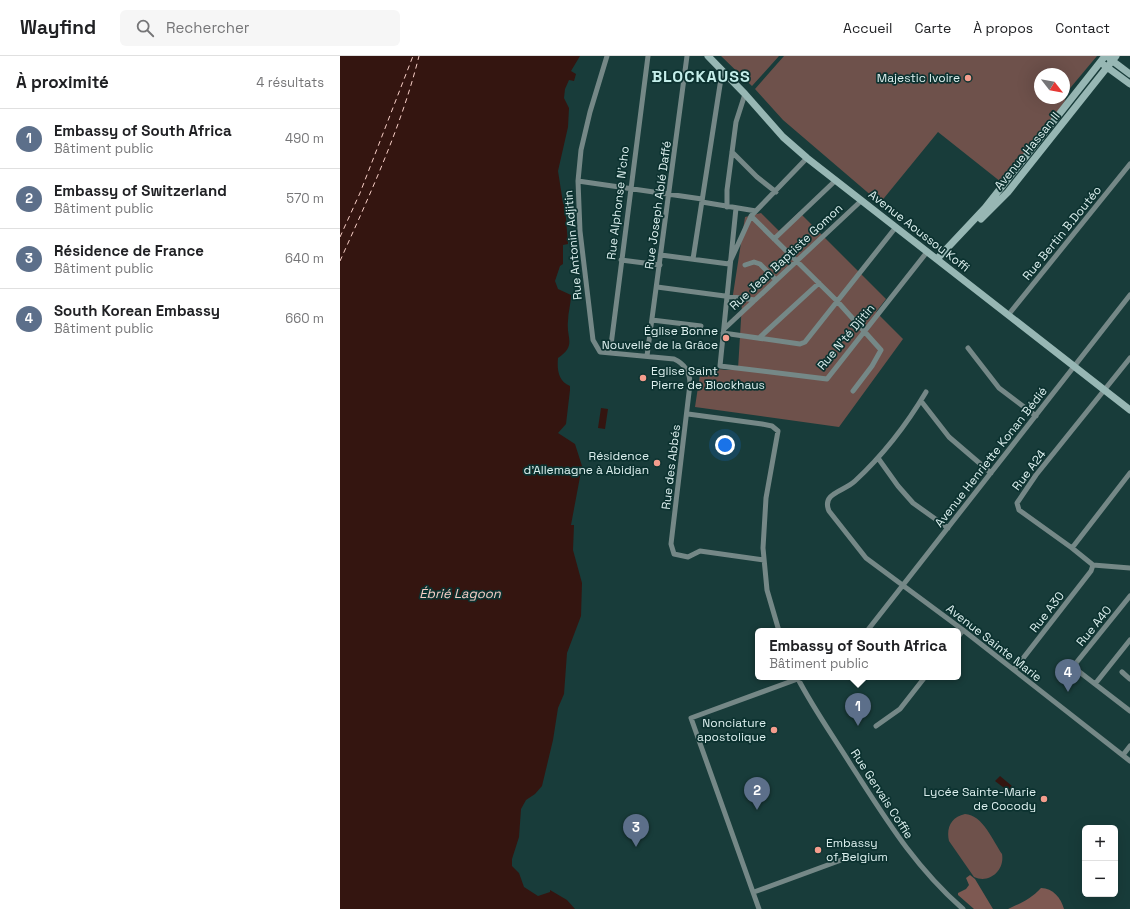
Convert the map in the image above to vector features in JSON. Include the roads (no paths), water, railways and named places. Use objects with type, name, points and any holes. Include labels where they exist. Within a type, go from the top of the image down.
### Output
[{"type":"street","name":"Rue Antonin Adjitin","points":[[607,56],[587,123],[578,165],[578,181],[580,231],[591,330],[593,340],[600,352],[610,353]]},
{"type":"street","name":"Rue Alphonse N'cho","points":[[610,353],[630,187],[648,56]]},
{"type":"street","name":"Rue Joseph Ablé Daffé","points":[[647,356],[670,194],[687,56]]},
{"type":"street","name":"Avenue Aoussou Koffi","points":[[708,56],[745,94],[783,137],[807,158],[1009,314],[1130,410]]},
{"type":"street","points":[[1120,56],[1120,72]]},
{"type":"street","points":[[1110,57],[1130,84]]},
{"type":"street","name":"Avenue Hassan II","points":[[937,259],[986,208],[1100,62],[1110,57]]},
{"type":"street","name":"Avenue Hassan II","points":[[962,234],[1003,199],[1107,67],[1110,57]]},
{"type":"street","points":[[1100,62],[1107,67],[1130,74]]},
{"type":"street","points":[[693,259],[722,72]]},
{"type":"street","points":[[1099,77],[1120,72]]},
{"type":"street","points":[[727,207],[727,190],[736,122],[745,94]]},
{"type":"street","points":[[732,152],[757,177],[776,192]]},
{"type":"street","points":[[661,255],[729,264],[751,216],[776,192],[807,158]]},
{"type":"street","name":"Rue Bertin B.Doutéo","points":[[1009,314],[1130,164]]},
{"type":"street","points":[[774,239],[836,180]]},
{"type":"street","points":[[578,181],[630,187],[670,194],[727,207],[756,211]]},
{"type":"street","name":"Rue Jean Baptiste Gomon","points":[[724,331],[797,260],[862,200]]},
{"type":"street","name":"Rue N'té Djitin","points":[[736,208],[729,264],[720,366],[827,379],[927,252]]},
{"type":"street","points":[[751,216],[819,282],[881,350],[872,366],[853,391]]},
{"type":"street","points":[[724,331],[759,338],[803,343],[896,227]]},
{"type":"street","points":[[621,260],[660,265]]},
{"type":"street","points":[[745,265],[754,262],[760,264],[776,280]]},
{"type":"street","points":[[759,338],[819,282]]},
{"type":"street","points":[[657,287],[755,300]]},
{"type":"street","name":"Avenue Henriette Konan Bédié","points":[[869,628],[1130,295]]},
{"type":"street","points":[[652,320],[701,326]]},
{"type":"street","points":[[968,348],[999,388],[1036,416]]},
{"type":"street","name":"Rue des Abbés","points":[[610,353],[674,359],[683,365],[687,370],[690,384],[688,414],[678,482],[671,544],[672,552],[676,556],[685,557],[693,556],[700,550],[764,560]]},
{"type":"street","points":[[1105,390],[1130,358]]},
{"type":"street","name":"Rue A24","points":[[1093,565],[1019,510],[1017,503],[1036,475],[1105,390]]},
{"type":"street","points":[[926,392],[878,458],[898,486],[913,503],[948,528]]},
{"type":"street","points":[[921,400],[949,437],[991,473]]},
{"type":"street","points":[[688,414],[767,425],[772,426],[778,432],[766,498],[764,560],[768,590],[778,628]]},
{"type":"street","name":"Avenue Sainte Marie","points":[[878,458],[842,491],[831,494],[827,499],[826,506],[863,555],[960,628]]},
{"type":"street","points":[[1072,548],[1130,473]]},
{"type":"street","points":[[1093,565],[1130,568]]},
{"type":"street","name":"Rue A30","points":[[1014,670],[1091,571],[1093,565]]},
{"type":"street","name":"Rue A40","points":[[1130,596],[1076,664],[1077,670],[1130,711]]},
{"type":"street","name":"Avenue Sainte Marie","points":[[963,630],[1130,761]]},
{"type":"street","points":[[1095,684],[1130,640]]},
{"type":"street","points":[[1122,672],[1130,679]]},
{"type":"street","points":[[759,909],[691,718],[794,680]]},
{"type":"street","name":"Rue Gervais Coffie","points":[[800,680],[906,849],[931,879],[963,909]]},
{"type":"street","points":[[876,726],[900,709],[924,680]]},
{"type":"street","points":[[1123,755],[1130,746]]},
{"type":"street","points":[[754,892],[844,859]]},
{"type":"water","name":"Ébrié Lagoon","points":[[340,56],[580,56],[571,71],[576,74],[574,81],[569,80],[565,89],[564,98],[569,108],[568,127],[558,171],[563,203],[565,206],[568,244],[563,245],[563,264],[560,266],[555,281],[558,289],[571,295],[568,318],[569,345],[564,353],[558,358],[559,374],[563,381],[570,386],[570,390],[566,424],[558,433],[575,444],[582,466],[571,525],[574,525],[573,550],[582,583],[581,616],[567,653],[564,694],[558,708],[553,740],[542,786],[535,794],[526,800],[521,809],[519,837],[512,859],[512,866],[519,873],[524,887],[538,896],[550,892],[550,890],[567,900],[575,909],[340,909]]},
{"type":"water","points":[[601,408],[608,409],[605,429],[598,428]]},
{"type":"water","points":[[1000,776],[1012,786],[1008,791],[995,781]]},
{"type":"place","name":"Majestic Ivoire","points":[[968,78]]},
{"type":"place","name":"Église Bonne Nouvelle de la Grâce","points":[[726,338]]},
{"type":"place","name":"Eglise Saint Pierre de Blockhaus","points":[[643,378]]},
{"type":"place","name":"Résidence d’Allemagne à Abidjan","points":[[657,463]]},
{"type":"place","name":"South Korean Embassy","points":[[1068,692]]},
{"type":"place","name":"Embassy of South Africa","points":[[858,726]]},
{"type":"place","name":"Nonciature apostolique","points":[[774,730]]},
{"type":"place","name":"Lycée Sainte-Marie de Cocody","points":[[1044,799]]},
{"type":"place","name":"Embassy of Switzerland","points":[[757,810]]},
{"type":"place","name":"Résidence de France","points":[[636,847]]},
{"type":"place","name":"Embassy of Belgium","points":[[818,850]]},
{"type":"district","name":"BLOCKAUSS","points":[[701,76]]}]
